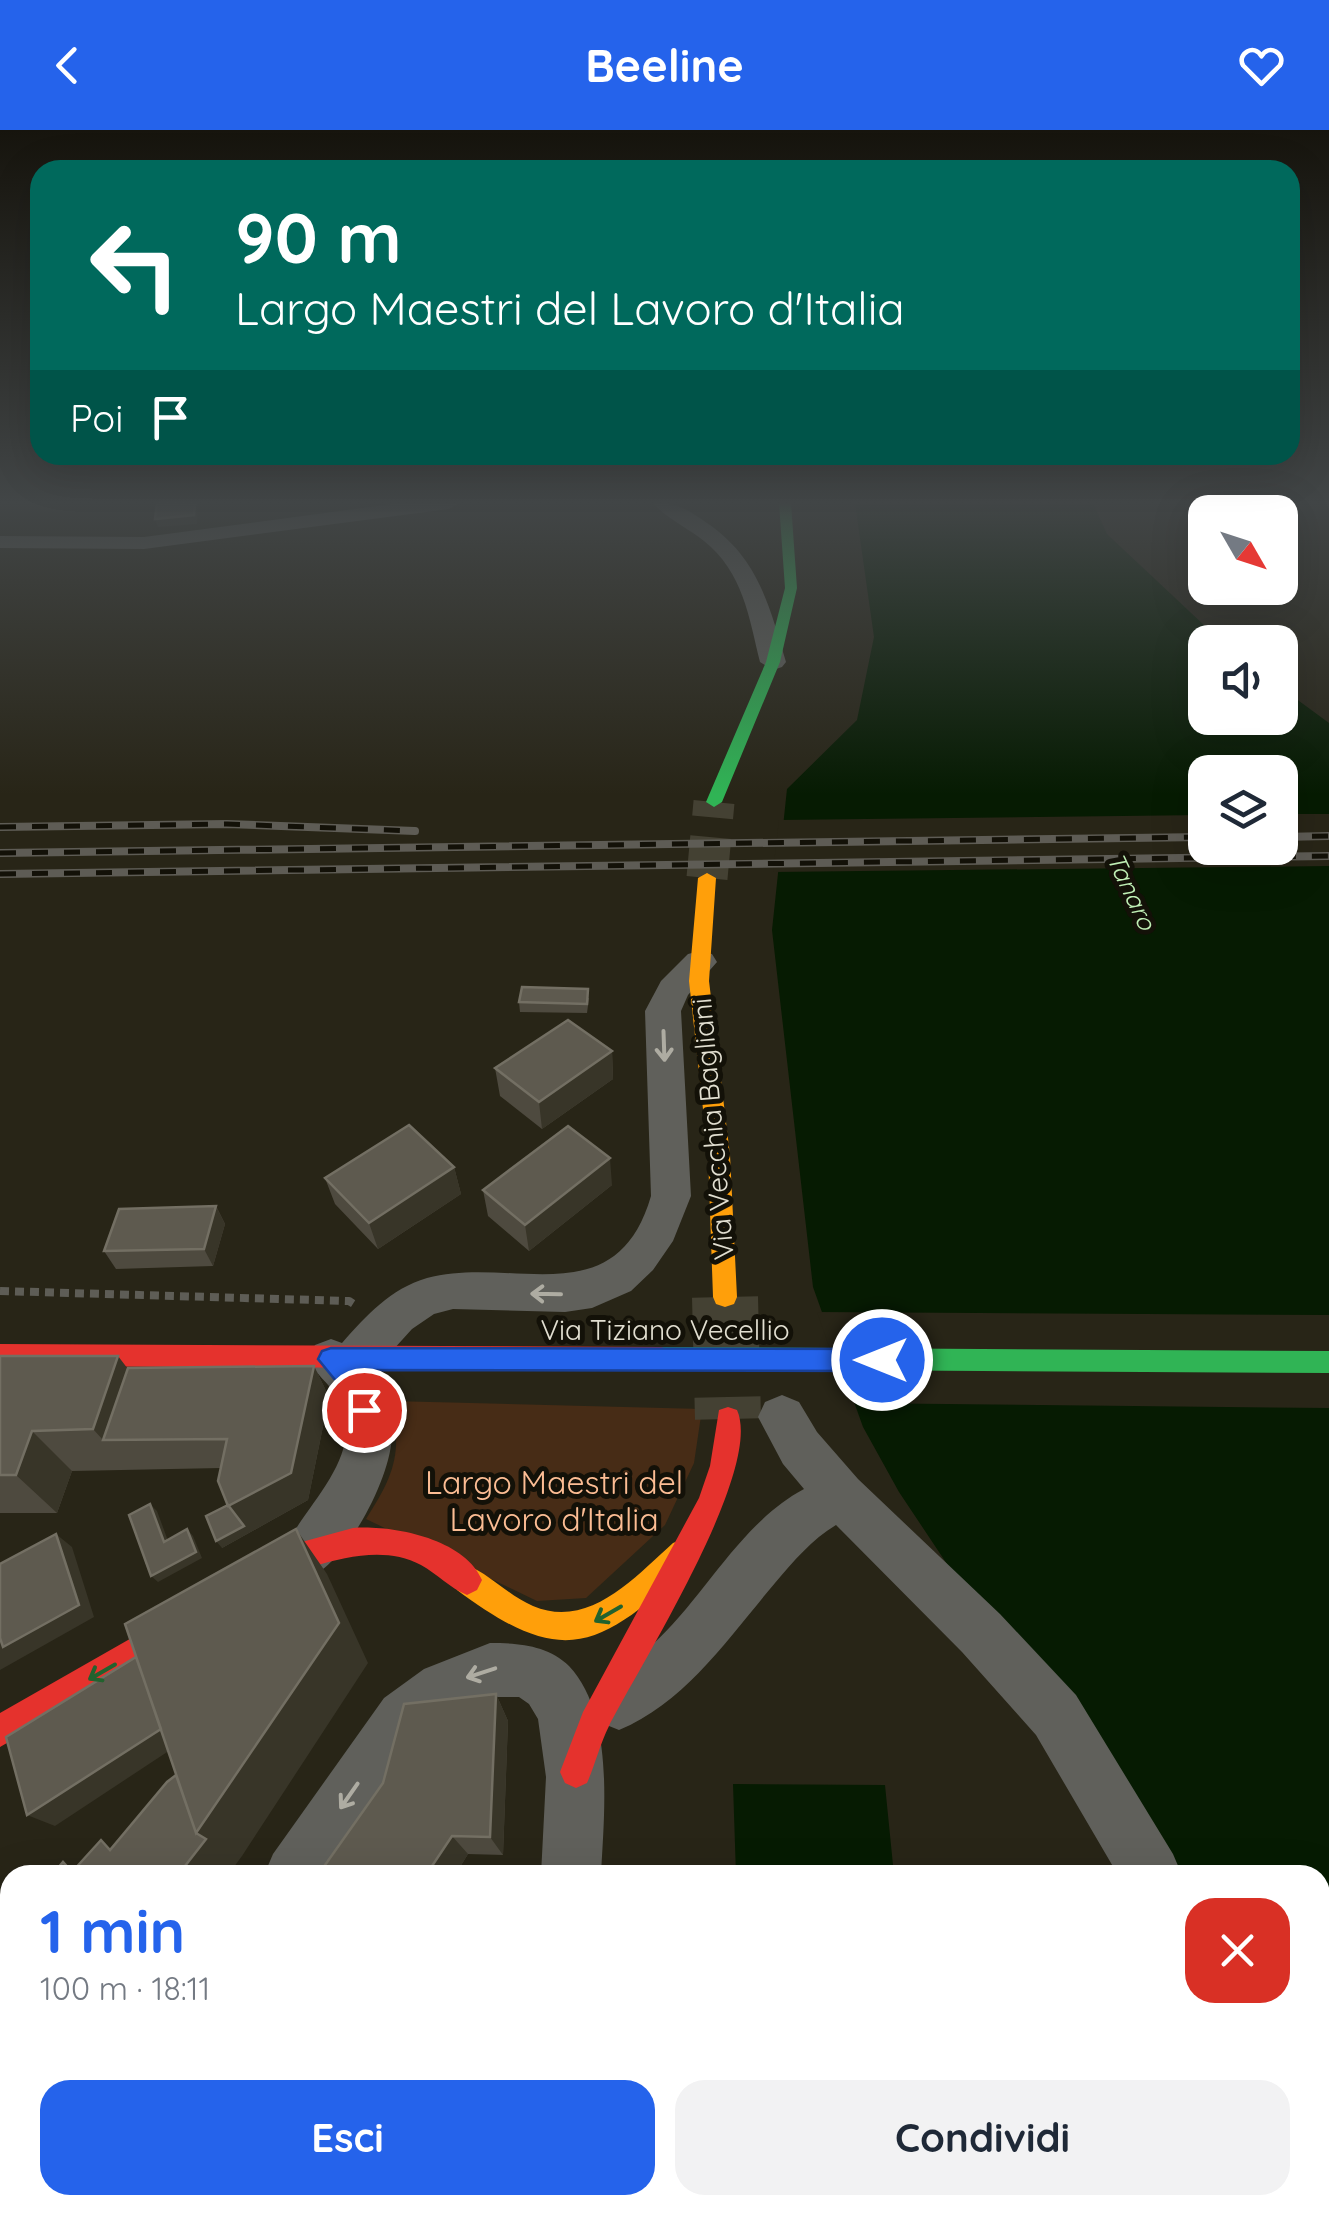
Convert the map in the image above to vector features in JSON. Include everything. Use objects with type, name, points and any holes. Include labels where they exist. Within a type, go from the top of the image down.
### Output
[{"type":"street","points":[[755,600],[772,662]]},
{"type":"street","points":[[714,802],[772,662],[788,600]]},
{"type":"street","name":"Via Vecchia Bagliani","points":[[707,878],[700,962],[719,1155],[725,1297]]},
{"type":"street","name":"Via Vecchia Bagliani","points":[[344,1359],[422,1298],[449,1292],[578,1295],[606,1285],[630,1268],[665,1219],[670,1196],[663,1011],[673,989],[700,962]]},
{"type":"street","name":"Via Tiziano Vecellio","points":[[0,1355],[1329,1362]]},
{"type":"street","points":[[308,1553],[355,1488],[370,1434],[357,1386],[344,1359]]},
{"type":"street","points":[[782,1418],[800,1448],[841,1496],[981,1634],[1056,1715],[1146,1865]]},
{"type":"street","points":[[572,1865],[585,1748],[711,1504],[724,1466],[728,1419]]},
{"type":"street","points":[[585,1748],[671,1664],[774,1545],[806,1515],[841,1496]]},
{"type":"street","points":[[0,1731],[308,1553],[361,1537],[412,1545],[446,1563],[488,1601],[513,1617],[541,1626],[570,1628],[598,1622],[628,1602],[683,1552]]},
{"type":"street","points":[[301,1865],[405,1717],[444,1688],[482,1671],[508,1666],[533,1672],[554,1691],[585,1748]]},
{"type":"green space","name":"Largo Maestri del Lavoro d'Italia","points":[[391,1401],[702,1409],[694,1463],[665,1525],[586,1598],[537,1601],[366,1519],[394,1463],[396,1435]]},
{"type":"water","name":"Tanaro","points":[[869,600],[1178,600],[1204,625],[1188,625],[1188,735],[1298,735],[1298,700],[1329,723],[1329,1865],[1164,1865],[973,1603],[899,1492],[863,1427],[813,1287],[772,930],[787,789],[857,720],[874,637]]},
{"type":"water","points":[[733,1784],[885,1785],[893,1865],[736,1865]]},
{"type":"pier","points":[[1298,814],[1329,814],[1329,866],[773,872],[779,820],[1188,815],[1188,865],[1298,865]]},
{"type":"pier","points":[[817,1312],[1329,1315],[1329,1408],[849,1403]]},
{"type":"building","points":[[522,987],[588,989],[587,1004],[519,1002]]},
{"type":"building","points":[[568,1020],[612,1051],[539,1102],[495,1068]]},
{"type":"building","points":[[409,1125],[454,1167],[369,1223],[325,1178]]},
{"type":"building","points":[[568,1126],[610,1158],[525,1225],[483,1190]]},
{"type":"building","points":[[216,1206],[204,1249],[104,1251],[119,1209]]},
{"type":"building","points":[[0,1356],[118,1356],[93,1429],[32,1431],[16,1475],[0,1475]]},
{"type":"building","points":[[314,1366],[291,1473],[228,1506],[218,1481],[227,1439],[103,1440],[128,1368]]},
{"type":"building","points":[[150,1504],[164,1542],[187,1529],[196,1552],[151,1576],[129,1515]]},
{"type":"building","points":[[228,1505],[244,1526],[216,1541],[206,1516]]},
{"type":"building","points":[[296,1529],[339,1623],[196,1833],[125,1624]]},
{"type":"building","points":[[56,1534],[79,1605],[3,1647],[0,1564]]},
{"type":"building","points":[[136,1657],[161,1729],[27,1815],[6,1737]]},
{"type":"building","points":[[496,1694],[490,1837],[452,1836],[433,1865],[325,1865],[383,1783],[404,1704]]},
{"type":"building","points":[[176,1775],[196,1833],[206,1839],[186,1865],[78,1865],[101,1840],[110,1850]]},
{"type":"tunnel","points":[[707,878],[714,802]]},
{"type":"tunnel","points":[[725,1297],[728,1419]]},
{"type":"railway","points":[[0,827],[227,824],[415,831]]},
{"type":"railway","points":[[1298,837],[1329,836]]},
{"type":"railway","points":[[0,853],[1188,837]]},
{"type":"railway","points":[[0,874],[1329,856]]},
{"type":"traffic: fast","points":[[714,802],[773,662],[788,600]]},
{"type":"traffic: fast","points":[[661,1358],[1329,1362]]},
{"type":"traffic: slow","points":[[707,878],[699,981],[719,1155],[725,1297]]},
{"type":"traffic: slow","points":[[467,1580],[502,1606],[531,1621],[557,1628],[581,1626],[604,1617],[627,1601],[683,1553]]},
{"type":"traffic: jam","points":[[0,1355],[661,1358]]},
{"type":"traffic: jam","points":[[576,1772],[594,1723],[711,1504],[724,1466],[728,1419]]},
{"type":"traffic: jam","points":[[0,1731],[308,1553],[353,1542],[392,1542],[428,1554],[467,1580]]},
{"type":"route","points":[[364,1410],[357,1386],[331,1359],[882,1360]]}]
